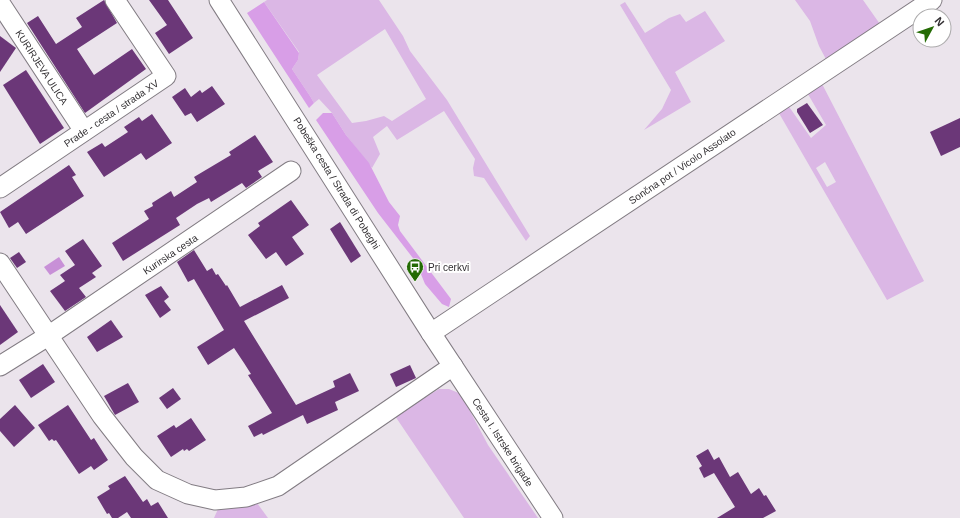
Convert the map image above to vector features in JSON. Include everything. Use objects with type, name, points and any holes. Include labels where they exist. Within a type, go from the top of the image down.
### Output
[{"type":"street","name":"Prade - cesta / strada XV","points":[[0,188],[166,76],[115,0]]},
{"type":"street","name":"Pobeška cesta / Strada di Pobeghi","points":[[219,0],[453,366]]},
{"type":"street","name":"Sončna pot / Vicolo Assolato","points":[[431,333],[932,0]]},
{"type":"street","name":"KURIRJEVA ULICA","points":[[0,3],[84,132]]},
{"type":"street","name":"Kurirska cesta","points":[[0,366],[48,336],[292,172]]},
{"type":"street","points":[[0,263],[102,416],[134,457],[156,480],[188,494],[215,500],[246,497],[278,486],[453,366]]},
{"type":"street","name":"Cesta I. Istrske brigade","points":[[453,366],[553,518]]},
{"type":"shaded area","points":[[267,0],[379,0],[403,36],[410,51],[447,100],[530,236],[526,241],[484,178],[474,176],[473,168],[475,159],[444,111],[397,140],[387,126],[373,137],[380,154],[372,168],[346,135],[332,113],[319,99],[314,103],[292,69],[298,60],[299,52],[264,2]],"holes":[[[385,29],[426,99],[392,121],[384,116],[352,123],[317,75]]]},
{"type":"shaded area","points":[[795,0],[863,0],[882,27],[828,63],[819,46],[810,21]]},
{"type":"shaded area","points":[[264,2],[299,53],[298,60],[292,69],[314,103],[309,108],[247,13]]},
{"type":"shaded area","points":[[625,2],[645,33],[669,18],[680,14],[686,22],[705,11],[725,41],[675,72],[691,102],[644,130],[662,109],[671,90],[620,5]]},
{"type":"shaded area","points":[[820,80],[924,281],[887,300],[776,108],[785,101],[811,138],[826,125],[805,89]],"holes":[[[825,162],[836,182],[827,187],[816,168]]]},
{"type":"shaded area","points":[[323,113],[332,113],[346,135],[369,163],[389,202],[400,216],[398,225],[400,231],[451,299],[449,307],[442,304],[425,284],[416,262],[378,213],[316,120]]},
{"type":"shaded area","points":[[59,257],[65,266],[50,275],[44,267]]},
{"type":"shaded area","points":[[439,389],[449,389],[461,394],[488,445],[538,518],[464,518],[395,416]]},
{"type":"shaded area","points":[[257,503],[268,518],[214,518],[218,509]]},
{"type":"building","points":[[104,0],[117,23],[77,49],[94,75],[132,49],[146,69],[85,113],[27,23],[38,16],[56,44],[82,27],[76,18]]},
{"type":"building","points":[[149,0],[168,0],[193,38],[169,54],[155,33],[167,25]]},
{"type":"building","points":[[0,36],[16,48],[0,72]]},
{"type":"building","points":[[26,70],[64,128],[40,144],[3,85]]},
{"type":"building","points":[[212,86],[225,104],[197,122],[191,113],[185,116],[172,97],[185,88],[191,97],[200,90],[202,93]]},
{"type":"building","points":[[807,103],[823,125],[810,133],[797,112],[797,109]]},
{"type":"building","points":[[152,114],[172,143],[146,160],[141,153],[104,177],[87,152],[102,143],[105,147],[128,132],[124,127],[139,117],[142,121]]},
{"type":"building","points":[[960,118],[960,147],[941,156],[930,132]]},
{"type":"building","points":[[255,135],[273,162],[258,171],[262,177],[246,188],[242,183],[211,202],[209,198],[197,204],[176,218],[180,225],[123,261],[112,243],[149,219],[144,211],[153,206],[152,203],[171,191],[174,197],[197,182],[194,177],[231,155],[229,152]]},
{"type":"building","points":[[69,165],[76,175],[72,177],[84,196],[26,234],[18,222],[9,228],[0,212]]},
{"type":"building","points":[[291,200],[309,225],[292,237],[304,254],[286,266],[276,252],[266,259],[248,235],[260,226],[258,223]]},
{"type":"building","points":[[340,222],[361,256],[351,263],[330,229]]},
{"type":"building","points":[[83,239],[102,266],[92,273],[96,277],[79,288],[86,297],[65,311],[50,291],[65,281],[60,275],[75,265],[65,251]]},
{"type":"building","points":[[194,250],[207,271],[212,268],[216,275],[218,274],[226,286],[227,285],[240,307],[282,285],[289,298],[244,321],[296,405],[335,387],[333,381],[350,373],[359,391],[335,402],[338,410],[307,424],[303,415],[263,435],[262,433],[254,437],[248,426],[272,413],[248,375],[251,374],[234,348],[208,365],[197,347],[224,330],[194,279],[188,282],[177,262]]},
{"type":"building","points":[[19,252],[26,262],[17,268],[10,258]]},
{"type":"building","points":[[161,286],[169,297],[164,301],[171,310],[160,318],[145,295]]},
{"type":"building","points":[[0,305],[18,332],[0,345]]},
{"type":"building","points":[[111,320],[123,337],[97,352],[87,337]]},
{"type":"building","points":[[43,364],[55,382],[31,398],[19,380]]},
{"type":"building","points":[[410,365],[416,378],[396,387],[390,374]]},
{"type":"building","points":[[128,383],[139,402],[115,415],[104,396]]},
{"type":"building","points":[[173,388],[181,399],[167,409],[159,398]]},
{"type":"building","points":[[15,405],[35,428],[14,447],[0,431],[0,419]]},
{"type":"building","points":[[68,405],[91,440],[94,438],[108,460],[94,470],[91,466],[79,474],[56,440],[54,441],[52,439],[49,441],[38,425]]},
{"type":"building","points":[[191,418],[206,440],[189,451],[187,449],[184,451],[183,449],[171,457],[157,436],[174,425],[176,428]]},
{"type":"building","points":[[708,449],[714,460],[719,457],[730,477],[738,472],[751,494],[759,488],[764,496],[766,495],[776,511],[763,518],[717,518],[735,507],[714,473],[704,478],[699,468],[702,466],[696,456]]},
{"type":"building","points":[[125,476],[143,502],[147,499],[151,506],[158,502],[168,518],[131,518],[127,512],[118,518],[112,518],[109,513],[107,514],[97,497],[110,489],[108,486]]},
{"type":"place","name":"Pri cerkvi","points":[[415,282]]}]
